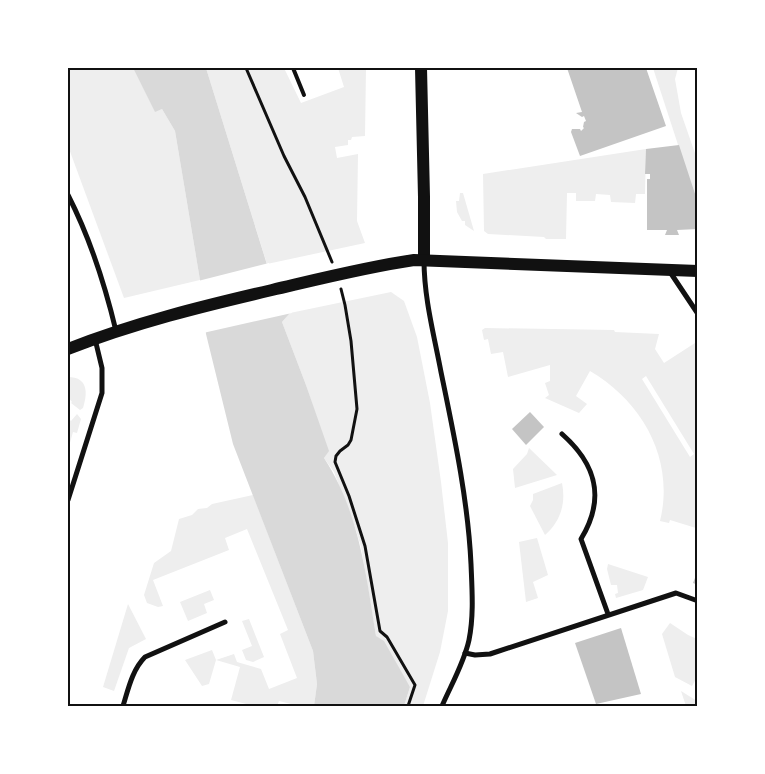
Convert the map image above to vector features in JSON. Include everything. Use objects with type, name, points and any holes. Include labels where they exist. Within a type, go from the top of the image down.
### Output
[{"type":"main road","points":[[421,68],[424,260]]},
{"type":"main road","points":[[68,349],[95,338],[189,310],[368,267],[424,260],[698,270]]},
{"type":"street","points":[[68,196],[83,229],[107,295],[116,332]]},
{"type":"street","points":[[424,260],[426,297],[454,441],[469,536],[472,614],[465,653],[442,706]]},
{"type":"street","points":[[668,270],[698,314]]},
{"type":"street","points":[[68,500],[102,394],[102,368],[95,338]]},
{"type":"street","points":[[562,434],[585,458],[591,473],[595,496],[591,519],[581,540],[608,614]]},
{"type":"street","points":[[465,653],[475,656],[490,654],[676,593],[698,601]]},
{"type":"street","points":[[123,706],[135,671],[145,657],[225,622]]},
{"type":"lane","points":[[292,68],[304,95]]},
{"type":"path","points":[[246,68],[332,263]]},
{"type":"path","points":[[340,288],[351,341],[357,409],[351,440],[348,445],[340,450],[335,462],[349,496],[365,546],[380,631],[387,637],[414,685],[408,706]]},
{"type":"shaded area","points":[[68,68],[133,68],[155,111],[162,109],[175,131],[200,280],[124,298],[68,146]]},
{"type":"shaded area","points":[[133,68],[206,68],[269,271],[290,313],[282,322],[329,451],[324,458],[336,478],[353,521],[364,566],[376,636],[384,641],[410,687],[404,706],[314,706],[317,684],[313,651],[233,444],[206,334],[200,280],[175,131],[162,109],[155,112]]},
{"type":"shaded area","points":[[206,68],[284,68],[301,103],[344,87],[338,68],[366,68],[365,136],[352,137],[351,140],[348,140],[348,145],[335,147],[337,158],[358,154],[357,221],[365,243],[267,264]]},
{"type":"shaded area","points":[[653,68],[678,68],[675,79],[681,113],[697,159],[697,203]]},
{"type":"shaded area","points":[[646,149],[645,194],[636,194],[635,203],[611,202],[610,195],[596,194],[595,201],[576,201],[576,193],[567,193],[566,239],[488,234],[484,231],[483,174]]},
{"type":"shaded area","points":[[460,193],[463,193],[474,231],[465,225],[465,221],[462,221],[457,212],[456,201],[459,201]]},
{"type":"shaded area","points":[[391,292],[404,301],[417,337],[430,403],[448,543],[448,611],[440,652],[423,706],[404,706],[410,687],[376,636],[361,547],[334,472],[324,458],[328,451],[282,322],[290,313]]},
{"type":"shaded area","points":[[485,328],[614,330],[615,332],[659,334],[655,349],[664,363],[695,343],[698,347],[698,521],[696,528],[670,520],[669,523],[660,521],[663,476],[658,455],[650,435],[639,416],[609,384],[590,371],[576,396],[587,404],[579,413],[545,398],[549,395],[545,383],[550,381],[550,365],[508,377],[503,352],[491,354],[488,339],[484,340],[482,330]],"holes":[[[646,376],[694,454],[690,457],[642,379]]]},
{"type":"shaded area","points":[[68,377],[79,380],[85,387],[85,402],[80,410],[71,403],[68,397]]},
{"type":"shaded area","points":[[77,414],[81,419],[77,433],[73,432],[68,450],[68,418],[71,421]]},
{"type":"shaded area","points":[[529,448],[557,475],[515,488],[513,469],[527,454]]},
{"type":"shaded area","points":[[562,483],[563,505],[555,524],[545,535],[530,506],[533,494]]},
{"type":"shaded area","points":[[253,495],[313,651],[317,684],[314,706],[299,706],[279,701],[277,706],[254,706],[231,700],[240,667],[216,660],[234,654],[237,662],[261,669],[269,689],[297,678],[280,634],[288,630],[247,529],[225,538],[229,550],[153,580],[163,606],[158,607],[147,603],[144,595],[154,563],[171,551],[179,519],[192,515],[198,509],[207,508],[212,504]]},
{"type":"shaded area","points":[[537,538],[548,575],[533,582],[538,598],[526,602],[519,542]]},
{"type":"shaded area","points":[[608,564],[648,577],[643,590],[616,598],[615,594],[618,593],[617,585],[611,585],[607,569]]},
{"type":"shaded area","points":[[210,590],[214,600],[204,604],[207,613],[188,621],[180,602]]},
{"type":"shaded area","points":[[128,604],[146,639],[129,648],[114,691],[103,687]]},
{"type":"shaded area","points":[[249,619],[264,657],[253,662],[246,660],[242,650],[252,646],[242,621]]},
{"type":"shaded area","points":[[670,623],[697,639],[697,677],[692,686],[675,677],[662,634]]},
{"type":"shaded area","points":[[212,650],[216,660],[209,684],[202,686],[185,660]]},
{"type":"shaded area","points":[[681,691],[697,701],[697,706],[686,706]]},
{"type":"pier","points":[[269,263],[292,313],[203,333],[198,281]]},
{"type":"building","points":[[567,68],[646,68],[666,126],[580,156],[571,132],[572,129],[580,129],[581,131],[586,121],[584,116],[582,117],[576,113],[582,112]]},
{"type":"building","points":[[679,145],[698,203],[698,229],[677,230],[679,235],[665,235],[667,230],[647,230],[647,179],[650,179],[650,174],[645,174],[646,149]]},
{"type":"building","points":[[530,412],[544,427],[526,445],[512,429]]},
{"type":"building","points":[[698,570],[698,585],[693,583]]},
{"type":"building","points":[[621,628],[641,694],[596,704],[575,643]]}]
